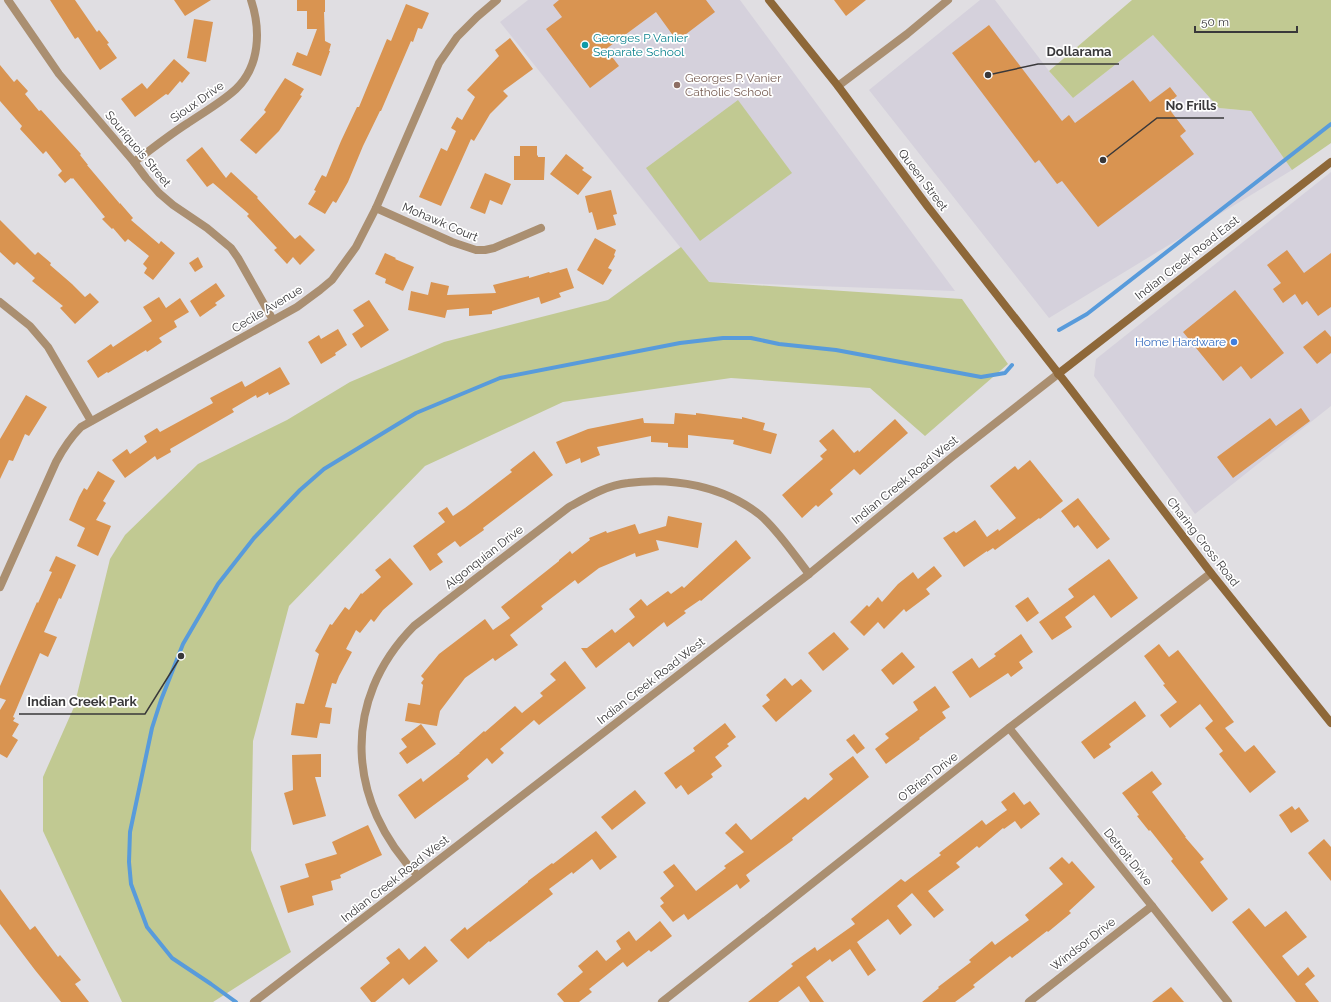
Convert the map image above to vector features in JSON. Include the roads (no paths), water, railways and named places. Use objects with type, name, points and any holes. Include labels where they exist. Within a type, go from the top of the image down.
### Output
[{"type":"main road","name":"Queen Street","points":[[769,0],[838,86],[928,207],[1058,374]]},
{"type":"main road","name":"Indian Creek Road East","points":[[1058,374],[1331,162]]},
{"type":"main road","name":"Charing Cross Road","points":[[1058,374],[1211,573],[1331,723]]},
{"type":"street","name":"Souriquois Street","points":[[8,0],[58,74],[159,193],[173,205],[207,228],[231,248],[273,320]]},
{"type":"street","name":"Sioux Drive","points":[[134,162],[169,135],[228,96],[245,77],[253,62],[258,39],[256,20],[251,0]]},
{"type":"street","name":"Cecile Avenue","points":[[0,587],[3,570],[63,448],[81,427],[297,306],[332,280],[356,247],[376,208],[439,63],[457,37],[497,0]]},
{"type":"street","points":[[838,86],[907,34],[948,0]]},
{"type":"street","name":"Mohawk Court","points":[[376,208],[452,242],[476,250],[494,248],[541,228]]},
{"type":"street","points":[[0,302],[30,326],[48,348],[91,421]]},
{"type":"street","name":"Indian Creek Road West","points":[[254,1002],[809,574],[952,457],[1058,374]]},
{"type":"street","name":"Algonquian Drive","points":[[418,876],[406,864],[377,819],[364,779],[362,755],[364,721],[374,684],[390,655],[401,639],[414,626],[569,507],[587,496],[627,483],[669,482],[702,486],[739,502],[750,508],[770,524],[809,574]]},
{"type":"street","name":"O'Brien Drive","points":[[662,1002],[1009,728],[1211,573]]},
{"type":"street","name":"Detroit Drive","points":[[1009,728],[1228,1002]]},
{"type":"street","name":"Windsor Drive","points":[[1029,1002],[1152,906]]},
{"type":"waterway","points":[[1059,330],[1087,314],[1331,124]]},
{"type":"waterway","points":[[236,1002],[172,958],[147,927],[131,884],[129,862],[130,832],[152,728],[161,700],[183,644],[218,584],[254,538],[300,490],[324,469],[416,413],[500,378],[680,343],[723,338],[751,338],[779,344],[836,350],[981,377],[1005,373],[1012,365]]},
{"type":"place","name":"Georges P Vanier Separate School","points":[[585,45]]},
{"type":"place","name":"Dollarama","points":[[988,75]]},
{"type":"place","name":"Georges P. Vanier Catholic School","points":[[677,85]]},
{"type":"place","name":"No Frills","points":[[1103,160]]},
{"type":"place","name":"Home Hardware","points":[[1234,342]]},
{"type":"place","name":"Indian Creek Park","points":[[181,656]]}]
